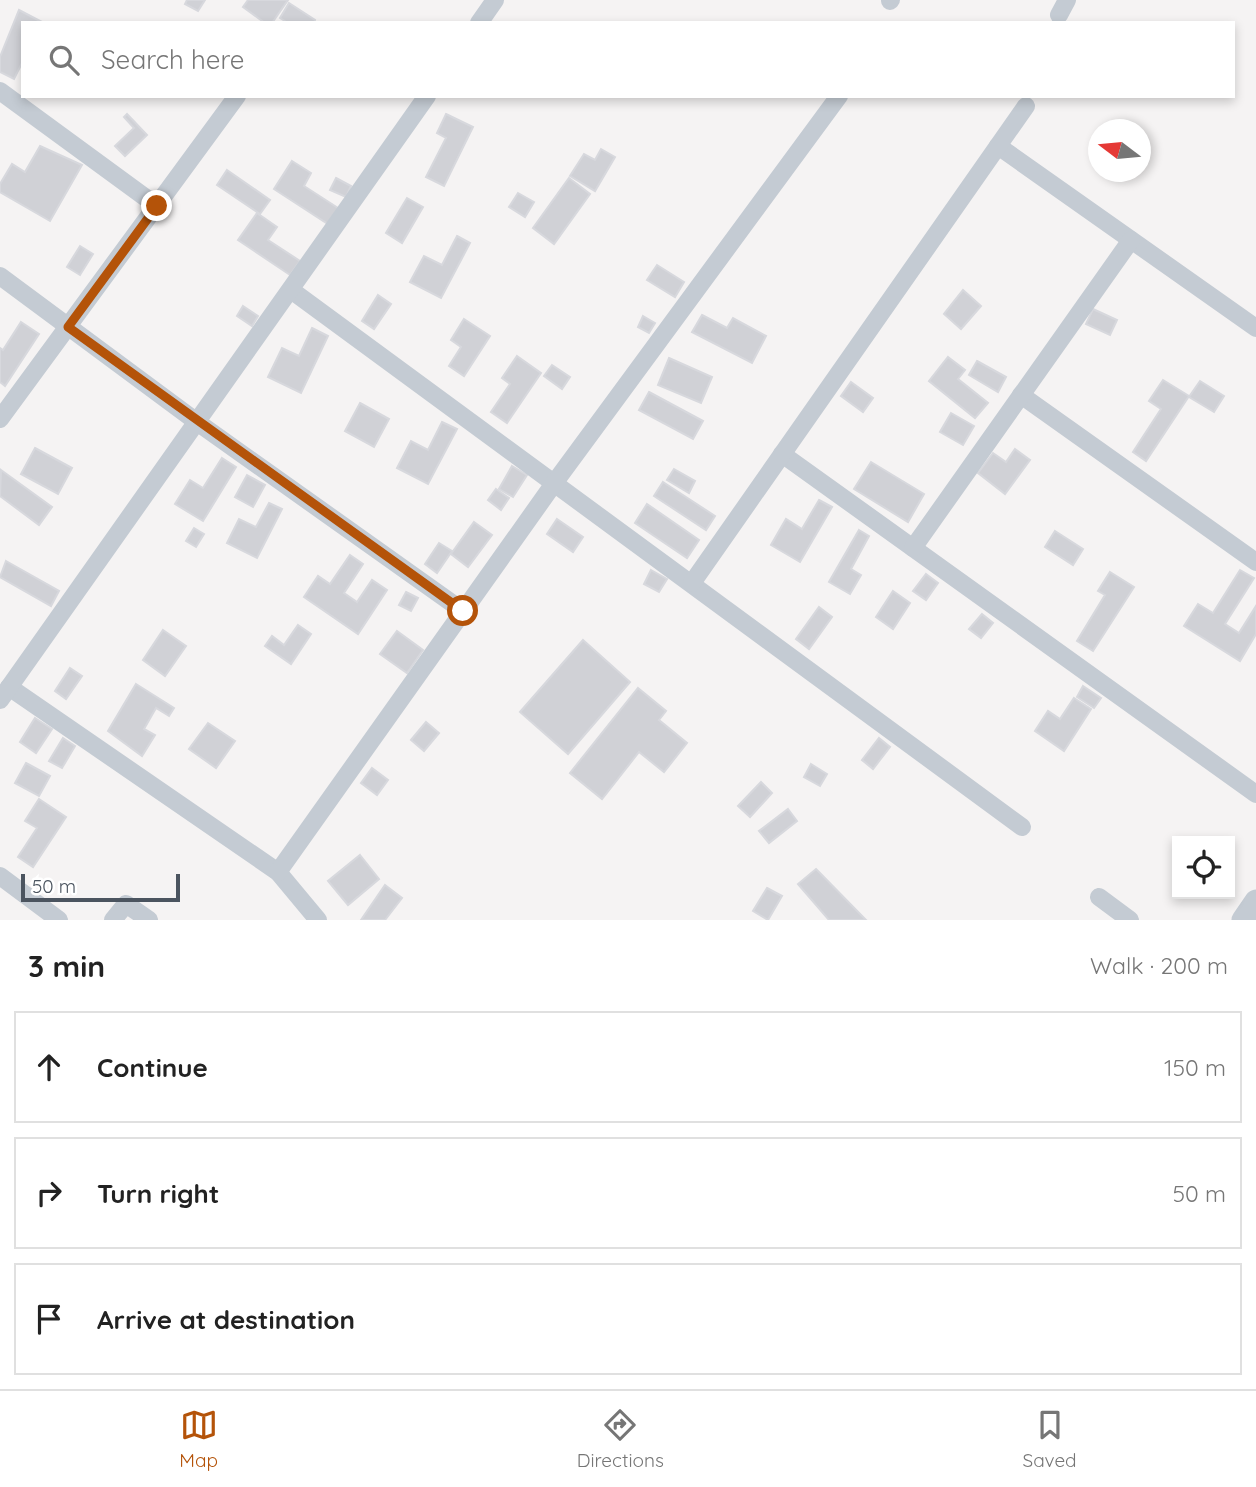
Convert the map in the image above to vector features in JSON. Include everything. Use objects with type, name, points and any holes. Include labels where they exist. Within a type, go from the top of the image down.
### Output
[{"type":"street","points":[[480,21],[495,0]]},
{"type":"street","points":[[0,91],[157,206]]},
{"type":"street","points":[[0,419],[236,98]]},
{"type":"street","points":[[318,920],[278,873],[5,694],[426,98]]},
{"type":"street","points":[[278,873],[555,482],[838,98]]},
{"type":"street","points":[[692,583],[1026,106]]},
{"type":"street","points":[[998,146],[1256,328]]},
{"type":"street","points":[[913,548],[1131,240]]},
{"type":"street","points":[[0,276],[197,422],[463,611]]},
{"type":"street","points":[[291,290],[1022,827]]},
{"type":"street","points":[[1021,395],[1256,562]]},
{"type":"street","points":[[782,454],[1256,794]]},
{"type":"street","points":[[0,876],[59,920]]},
{"type":"street","points":[[1099,897],[1130,920]]},
{"type":"street","points":[[1244,920],[1256,901]]},
{"type":"street","points":[[113,920],[126,904],[149,920]]},
{"type":"building","points":[[187,0],[205,0],[198,11],[185,4]]},
{"type":"building","points":[[248,0],[288,0],[273,21],[262,21],[243,7]]},
{"type":"building","points":[[289,3],[315,20],[285,21],[280,18]]},
{"type":"building","points":[[19,10],[40,21],[21,21],[21,65],[14,79],[0,72],[0,57]]},
{"type":"building","points":[[127,114],[147,135],[125,156],[115,146],[134,128],[124,117]]},
{"type":"building","points":[[446,114],[473,127],[444,186],[426,177],[446,138],[437,133]]},
{"type":"building","points":[[40,146],[82,165],[50,221],[0,192],[0,184],[12,164],[25,172]]},
{"type":"building","points":[[601,149],[615,157],[595,191],[570,176],[584,154],[595,160]]},
{"type":"building","points":[[292,161],[311,173],[304,186],[338,208],[328,224],[274,189]]},
{"type":"building","points":[[227,170],[270,200],[260,214],[217,185]]},
{"type":"building","points":[[336,178],[351,186],[346,197],[330,190]]},
{"type":"building","points":[[569,178],[590,194],[554,244],[533,228]]},
{"type":"building","points":[[518,193],[534,202],[525,217],[509,207]]},
{"type":"building","points":[[407,198],[423,207],[402,243],[386,233]]},
{"type":"building","points":[[257,213],[277,227],[268,240],[300,261],[290,275],[238,240]]},
{"type":"building","points":[[457,236],[470,243],[441,298],[410,282],[424,256],[442,265]]},
{"type":"building","points":[[80,246],[93,254],[80,275],[67,267]]},
{"type":"building","points":[[657,265],[684,282],[675,297],[647,280]]},
{"type":"building","points":[[963,290],[981,306],[961,329],[944,314]]},
{"type":"building","points":[[378,295],[391,304],[374,329],[362,321]]},
{"type":"building","points":[[243,306],[258,316],[252,326],[237,316]]},
{"type":"building","points":[[1093,309],[1117,320],[1110,335],[1086,324]]},
{"type":"building","points":[[702,315],[727,328],[733,318],[766,336],[752,363],[692,332]]},
{"type":"building","points":[[643,316],[655,323],[649,333],[638,327]]},
{"type":"building","points":[[464,319],[490,336],[464,376],[449,366],[461,347],[451,340]]},
{"type":"building","points":[[21,322],[39,334],[5,386],[0,382],[0,348],[3,350]]},
{"type":"building","points":[[312,328],[328,336],[301,393],[268,377],[282,348],[299,356]]},
{"type":"building","points":[[517,356],[541,373],[507,423],[491,412],[510,384],[502,378]]},
{"type":"building","points":[[948,357],[965,370],[958,379],[988,403],[975,418],[929,381]]},
{"type":"building","points":[[669,358],[712,377],[701,403],[658,385]]},
{"type":"building","points":[[977,361],[1006,377],[998,392],[969,375]]},
{"type":"building","points":[[552,365],[570,377],[562,389],[544,376]]},
{"type":"building","points":[[1163,380],[1189,396],[1146,461],[1133,452],[1161,409],[1149,401]]},
{"type":"building","points":[[1200,381],[1224,396],[1214,412],[1189,397]]},
{"type":"building","points":[[851,382],[873,398],[863,412],[841,396]]},
{"type":"building","points":[[649,392],[703,421],[693,439],[639,410]]},
{"type":"building","points":[[360,403],[389,419],[374,447],[345,431]]},
{"type":"building","points":[[951,413],[974,426],[963,445],[940,432]]},
{"type":"building","points":[[442,422],[457,429],[428,484],[397,468],[411,441],[428,450]]},
{"type":"building","points":[[35,448],[72,468],[58,494],[21,474]]},
{"type":"building","points":[[1015,449],[1030,460],[1005,494],[978,473],[993,453],[1006,462]]},
{"type":"building","points":[[222,458],[236,467],[203,521],[175,504],[190,480],[203,488]]},
{"type":"building","points":[[871,462],[924,494],[908,522],[854,489]]},
{"type":"building","points":[[512,466],[527,475],[513,497],[499,489]]},
{"type":"building","points":[[674,469],[695,481],[689,493],[667,480]]},
{"type":"building","points":[[1,470],[52,507],[39,525],[0,496]]},
{"type":"building","points":[[247,475],[265,485],[253,507],[235,497]]},
{"type":"building","points":[[663,482],[715,516],[706,530],[654,496]]},
{"type":"building","points":[[496,489],[509,498],[501,510],[488,500]]},
{"type":"building","points":[[819,500],[832,507],[800,562],[771,545],[786,519],[802,529]]},
{"type":"building","points":[[269,503],[282,509],[257,558],[227,543],[239,519],[256,527]]},
{"type":"building","points":[[647,504],[699,540],[687,558],[635,523]]},
{"type":"building","points":[[557,519],[583,537],[573,552],[547,534]]},
{"type":"building","points":[[474,522],[492,535],[468,567],[451,554]]},
{"type":"building","points":[[194,528],[204,534],[196,547],[186,541]]},
{"type":"building","points":[[859,530],[869,536],[851,569],[861,575],[850,594],[829,582]]},
{"type":"building","points":[[1055,531],[1083,549],[1073,565],[1045,547]]},
{"type":"building","points":[[439,543],[452,551],[437,573],[425,564]]},
{"type":"building","points":[[350,555],[363,564],[344,593],[357,602],[372,580],[387,590],[358,634],[304,597],[318,576],[330,584]]},
{"type":"building","points":[[6,561],[59,591],[51,606],[0,577]]},
{"type":"building","points":[[651,570],[667,579],[659,592],[644,584]]},
{"type":"building","points":[[1240,570],[1254,578],[1225,624],[1239,633],[1256,606],[1256,634],[1240,661],[1184,626],[1198,604],[1213,613]]},
{"type":"building","points":[[1110,572],[1134,587],[1093,651],[1077,641],[1105,595],[1098,591]]},
{"type":"building","points":[[926,574],[938,583],[926,600],[913,591]]},
{"type":"building","points":[[893,591],[910,603],[893,629],[876,617]]},
{"type":"building","points":[[406,592],[418,598],[411,611],[399,605]]},
{"type":"building","points":[[819,607],[832,617],[809,649],[796,639]]},
{"type":"building","points":[[982,614],[993,623],[981,638],[969,629]]},
{"type":"building","points":[[298,625],[311,634],[291,664],[265,646],[272,636],[284,645]]},
{"type":"building","points":[[163,630],[186,646],[165,676],[143,660]]},
{"type":"building","points":[[397,631],[423,650],[407,673],[380,654]]},
{"type":"building","points":[[583,640],[630,682],[568,754],[520,712]]},
{"type":"building","points":[[70,668],[82,676],[66,699],[55,691]]},
{"type":"building","points":[[136,684],[174,708],[169,716],[156,708],[144,729],[155,735],[142,756],[108,731]]},
{"type":"building","points":[[1083,686],[1101,698],[1094,708],[1077,697]]},
{"type":"building","points":[[638,688],[666,711],[659,720],[687,743],[664,772],[639,752],[602,799],[570,773]]},
{"type":"building","points":[[1074,698],[1091,709],[1064,751],[1035,731],[1048,711],[1060,719]]},
{"type":"building","points":[[35,718],[52,729],[36,753],[20,742]]},
{"type":"building","points":[[426,722],[439,733],[424,751],[411,740]]},
{"type":"building","points":[[208,723],[235,741],[216,768],[189,749]]},
{"type":"building","points":[[63,738],[75,746],[62,768],[49,761]]},
{"type":"building","points":[[879,738],[890,747],[873,769],[862,760]]},
{"type":"building","points":[[26,763],[50,776],[39,796],[15,783]]},
{"type":"building","points":[[811,764],[827,774],[820,786],[804,777]]},
{"type":"building","points":[[372,768],[388,780],[377,795],[361,783]]},
{"type":"building","points":[[761,782],[772,793],[750,817],[738,806]]},
{"type":"building","points":[[39,799],[66,817],[33,867],[18,857],[37,828],[25,821]]},
{"type":"building","points":[[788,809],[797,821],[769,843],[759,831]]},
{"type":"building","points":[[360,855],[379,879],[348,905],[328,881]]},
{"type":"building","points":[[816,869],[866,920],[829,920],[798,884]]},
{"type":"building","points":[[385,885],[402,898],[385,920],[361,920]]},
{"type":"building","points":[[767,888],[782,896],[768,920],[753,911]]},
{"type":"route","points":[[157,206],[68,327],[463,611]]}]
